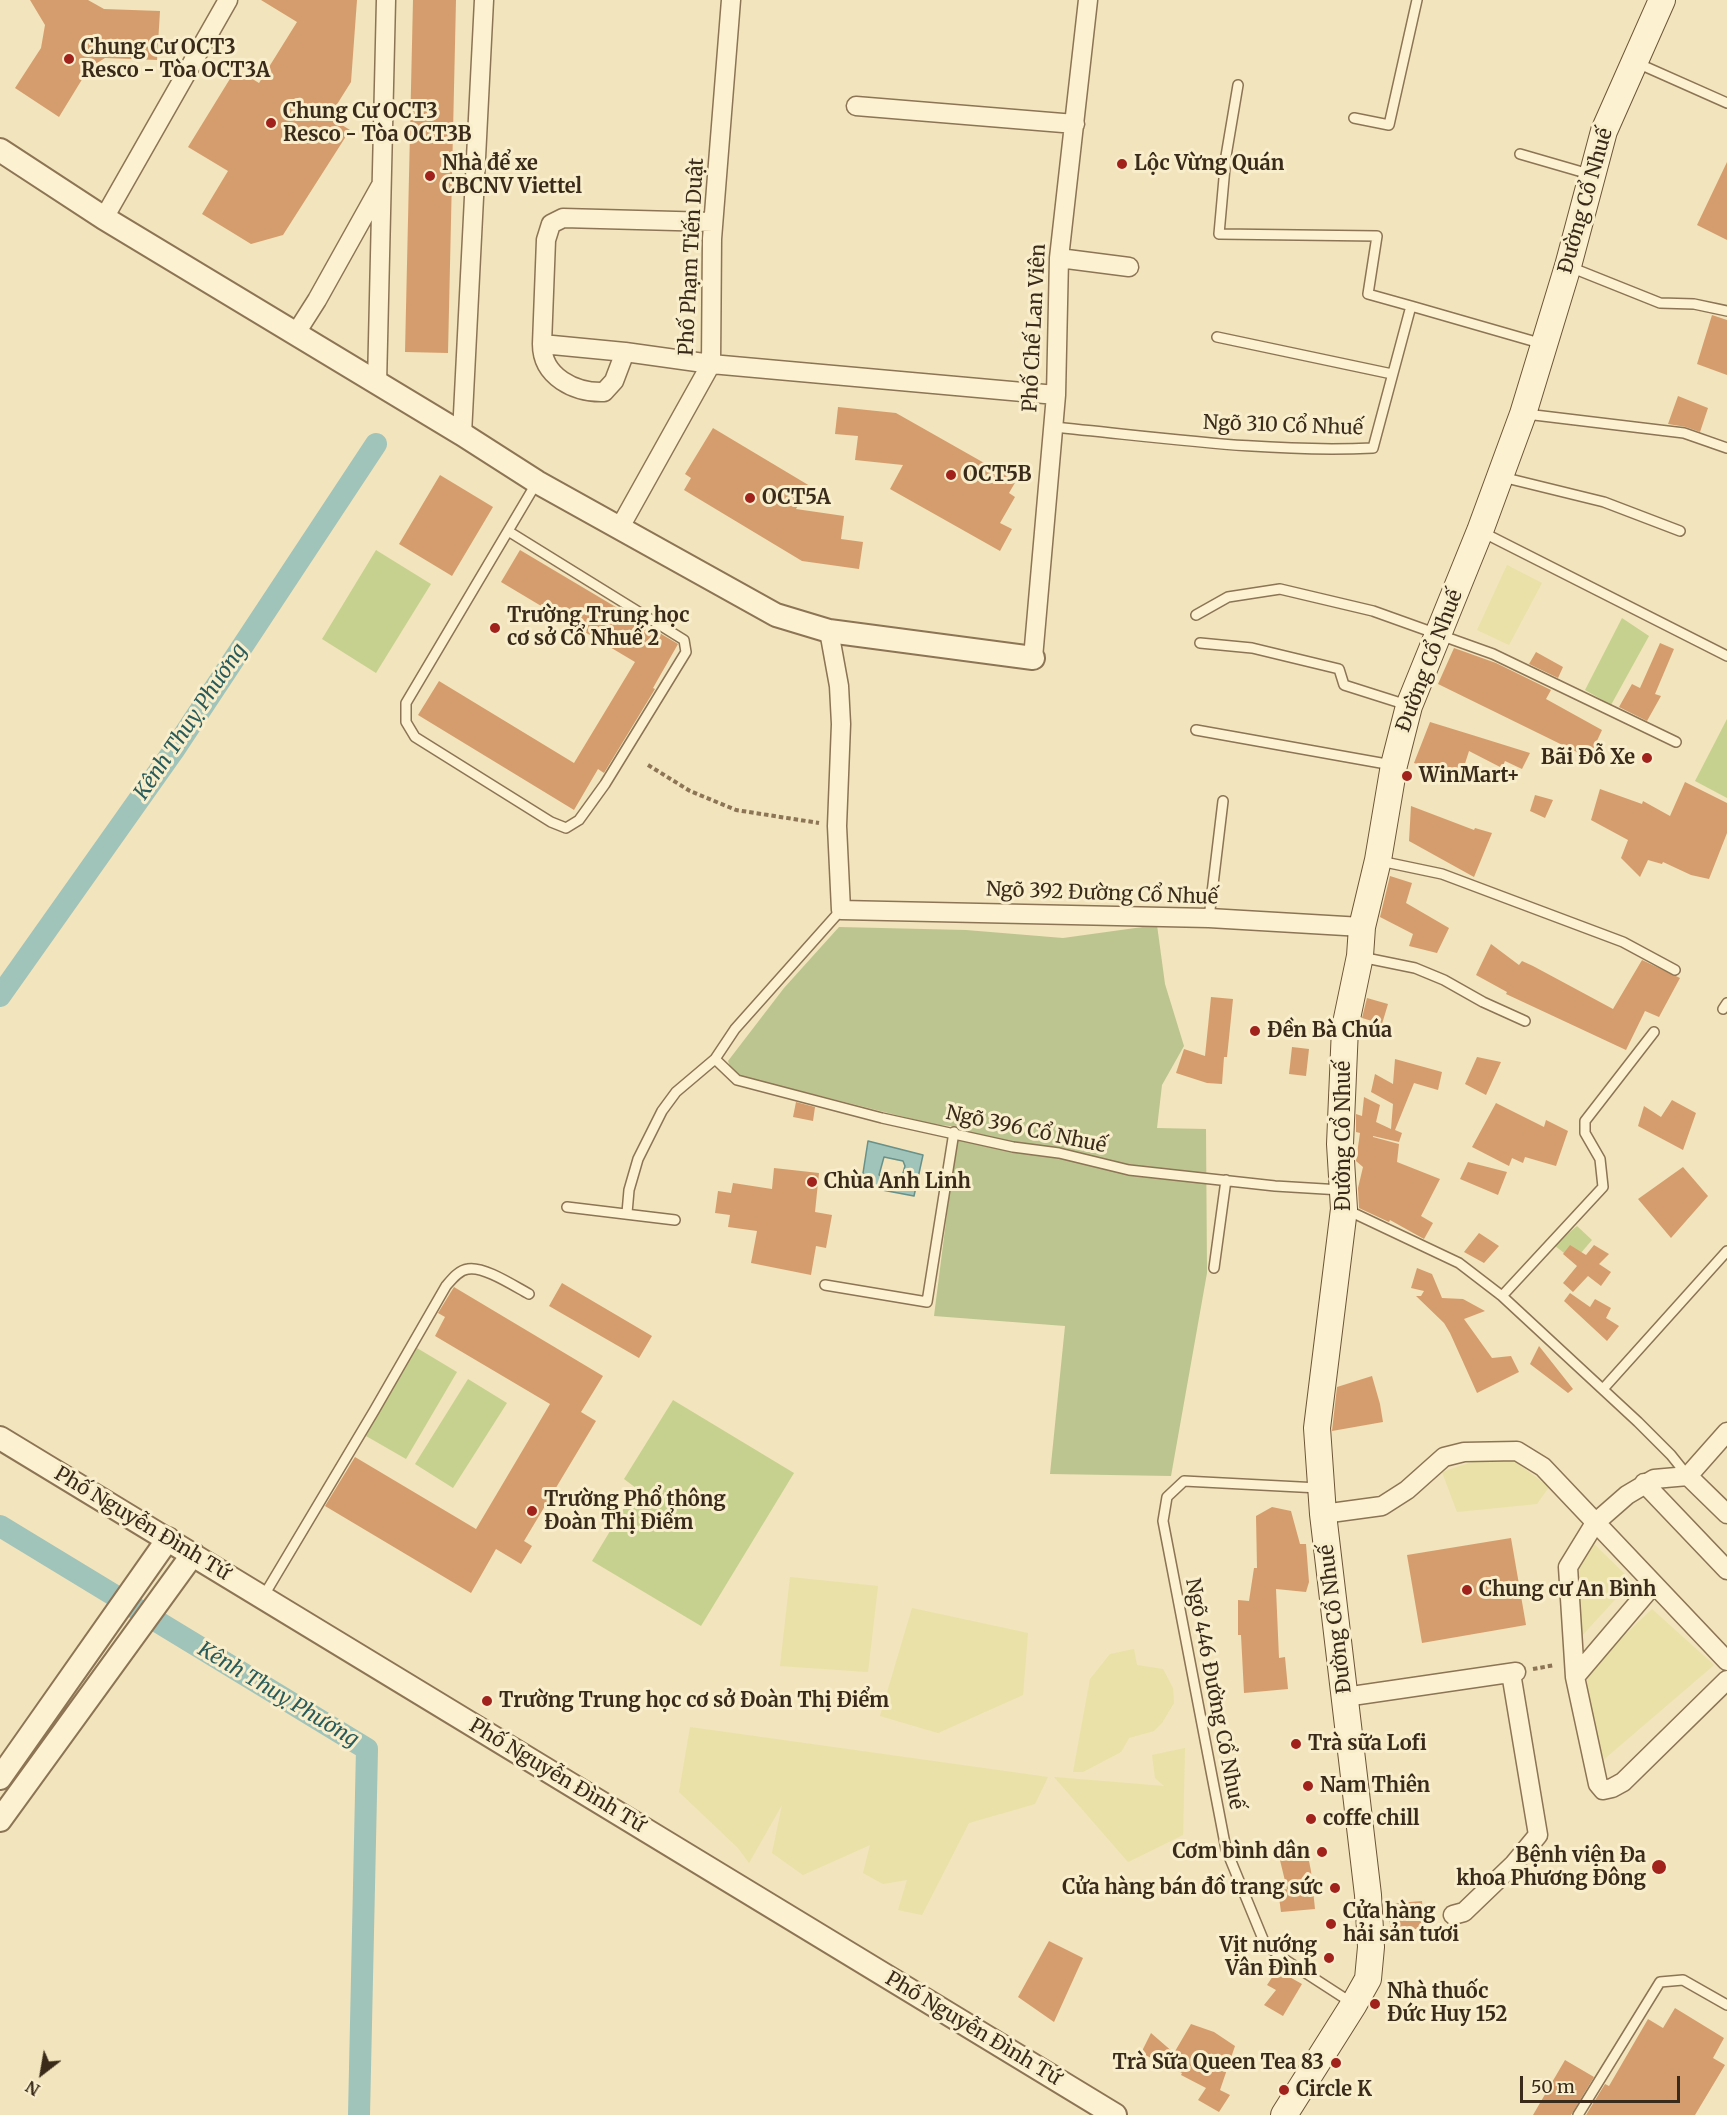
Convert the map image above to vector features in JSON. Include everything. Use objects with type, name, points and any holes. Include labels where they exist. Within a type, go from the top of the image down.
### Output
[{"type":"main road","name":"Đường Cổ Nhuế","points":[[1284,2115],[1368,1979],[1371,1947],[1368,1895],[1323,1514],[1317,1428],[1344,1199],[1340,1144],[1345,1029],[1359,956],[1362,927],[1378,860],[1394,765],[1409,706],[1480,531],[1523,414],[1568,266],[1604,131],[1658,3]]},
{"type":"street","points":[[377,384],[386,0]]},
{"type":"street","points":[[462,434],[484,0]]},
{"type":"street","name":"Phố Phạm Tiến Duật","points":[[619,529],[711,364],[713,222],[731,0]]},
{"type":"street","name":"Phố Chế Lan Viên","points":[[1033,658],[1056,395],[1059,258],[1088,0]]},
{"type":"street","points":[[104,218],[220,3]]},
{"type":"street","points":[[856,106],[1075,124]]},
{"type":"street","points":[[0,150],[104,218],[462,434],[537,482],[776,615],[829,631],[1033,658]]},
{"type":"street","points":[[296,333],[317,300],[381,184]]},
{"type":"street","points":[[625,352],[614,381],[604,392],[588,393],[564,383],[548,369],[542,354],[542,344],[546,240],[551,224],[563,218],[713,222]]},
{"type":"street","points":[[1059,258],[1129,267]]},
{"type":"street","points":[[542,344],[625,352],[711,364],[1056,395]]},
{"type":"street","points":[[829,631],[839,686],[841,724],[837,826],[841,910]]},
{"type":"street","name":"Ngõ 392 Đường Cổ Nhuế","points":[[841,910],[1209,918],[1362,927]]},
{"type":"street","points":[[1727,1432],[1688,1476],[1654,1479],[1627,1494],[1595,1523],[1568,1567],[1574,1669],[1598,1784],[1603,1790],[1623,1782],[1727,1680]]},
{"type":"street","name":"Phố Nguyễn Đình Tứ","points":[[0,1438],[1114,2115]]},
{"type":"street","points":[[1323,1514],[1382,1506],[1407,1490],[1444,1457],[1464,1452],[1517,1452],[1543,1467],[1727,1661]]},
{"type":"street","points":[[1688,1476],[1727,1514]]},
{"type":"street","points":[[1644,1483],[1727,1570]]},
{"type":"street","points":[[0,1778],[168,1539]]},
{"type":"street","points":[[0,1820],[192,1554]]},
{"type":"street","points":[[1574,1669],[1654,1584]]},
{"type":"street","points":[[1345,1697],[1514,1673],[1538,1835],[1514,1864],[1464,1912],[1454,1915]]},
{"type":"lane","points":[[1354,118],[1389,125],[1417,0]]},
{"type":"lane","points":[[1635,62],[1727,103]]},
{"type":"lane","points":[[1238,85],[1226,156],[1219,234],[1377,236],[1368,294],[1543,344]]},
{"type":"lane","points":[[1520,154],[1592,175]]},
{"type":"lane","points":[[1568,266],[1660,303],[1694,304],[1727,311]]},
{"type":"lane","name":"Ngõ 310 Cổ Nhuế","points":[[1053,427],[1210,442],[1330,450],[1372,448],[1412,306]]},
{"type":"lane","points":[[1217,337],[1392,374]]},
{"type":"lane","points":[[1523,414],[1683,434],[1727,448]]},
{"type":"lane","points":[[1500,476],[1604,502],[1680,531]]},
{"type":"lane","points":[[508,531],[684,640],[686,652],[606,784],[579,820],[566,828],[551,822],[415,737],[406,722],[406,703],[537,482]]},
{"type":"lane","points":[[1480,531],[1727,656]]},
{"type":"lane","points":[[1196,615],[1228,597],[1280,590],[1373,611],[1494,654],[1676,742]]},
{"type":"lane","points":[[1200,643],[1252,648],[1339,669],[1344,685],[1409,706]]},
{"type":"lane","points":[[1196,730],[1394,765]]},
{"type":"lane","points":[[1209,918],[1223,801]]},
{"type":"lane","points":[[1378,860],[1443,874],[1623,942],[1675,970]]},
{"type":"lane","points":[[627,1213],[629,1190],[638,1159],[662,1111],[676,1092],[716,1059],[735,1029],[841,910]]},
{"type":"lane","points":[[1359,956],[1415,968],[1525,1021]]},
{"type":"lane","points":[[1502,1296],[1603,1187],[1600,1159],[1585,1133],[1585,1121],[1654,1032]]},
{"type":"lane","name":"Ngõ 396 Cổ Nhuế","points":[[716,1059],[737,1080],[882,1118],[954,1132],[1013,1147],[1059,1153],[1129,1170],[1275,1186],[1344,1199]]},
{"type":"lane","points":[[825,1286],[927,1302],[954,1132]]},
{"type":"lane","points":[[1214,1269],[1226,1180]]},
{"type":"lane","points":[[1344,1199],[1459,1263],[1502,1296],[1603,1389],[1671,1455],[1688,1476]]},
{"type":"lane","points":[[567,1207],[675,1220]]},
{"type":"lane","points":[[1603,1389],[1727,1251]]},
{"type":"lane","points":[[263,1597],[450,1281],[466,1269],[478,1269],[529,1294]]},
{"type":"lane","name":"Ngõ 446 Đường Cổ Nhuế","points":[[1322,1488],[1184,1481],[1167,1497],[1163,1521],[1226,1849],[1265,1944],[1284,1959],[1354,2004]]},
{"type":"lane","points":[[1578,2115],[1660,1982],[1683,1980],[1727,2005]]},
{"type":"path","points":[[648,765],[690,791],[736,810],[837,826]]},
{"type":"path","points":[[1514,1673],[1574,1669]]},
{"type":"shaded area","points":[[1507,565],[1542,583],[1509,645],[1477,630]]},
{"type":"shaded area","points":[[1478,1460],[1513,1460],[1549,1487],[1537,1504],[1457,1512],[1442,1472]]},
{"type":"shaded area","points":[[1592,1542],[1632,1581],[1579,1639],[1575,1568]]},
{"type":"shaded area","points":[[790,1577],[878,1586],[868,1672],[780,1666]]},
{"type":"shaded area","points":[[912,1608],[1028,1633],[1023,1695],[938,1733],[880,1716]]},
{"type":"shaded area","points":[[1652,1609],[1714,1665],[1595,1767],[1586,1672]]},
{"type":"shaded area","points":[[1134,1649],[1137,1665],[1163,1669],[1173,1688],[1174,1703],[1162,1723],[1154,1731],[1129,1738],[1121,1752],[1083,1772],[1073,1772],[1090,1679],[1110,1654]]},
{"type":"shaded area","points":[[690,1727],[1048,1777],[1035,1804],[969,1823],[922,1915],[898,1910],[907,1880],[883,1884],[863,1873],[870,1845],[803,1875],[772,1853],[782,1805],[749,1863],[738,1848],[679,1792]]},
{"type":"shaded area","points":[[1185,1748],[1183,1835],[1128,1862],[1054,1777],[1164,1786],[1155,1778],[1152,1755]]},
{"type":"green space","points":[[376,550],[431,584],[376,673],[322,639]]},
{"type":"green space","points":[[1622,618],[1649,636],[1611,705],[1585,690]]},
{"type":"green space","points":[[1727,719],[1727,798],[1695,781]]},
{"type":"green space","points":[[1157,925],[1165,984],[1184,1046],[1162,1085],[1157,1128],[1206,1129],[1207,1273],[1171,1476],[1050,1474],[1065,1326],[934,1316],[958,1127],[932,1124],[733,1074],[728,1061],[784,988],[839,927],[966,930],[1063,938]]},
{"type":"green space","points":[[1577,1226],[1592,1240],[1574,1261],[1554,1245]]},
{"type":"green space","points":[[417,1348],[457,1372],[406,1459],[366,1436]]},
{"type":"green space","points":[[468,1379],[507,1403],[453,1488],[415,1464]]},
{"type":"green space","points":[[673,1400],[794,1473],[701,1626],[592,1561],[636,1488],[624,1479]]},
{"type":"water","points":[[868,1141],[923,1155],[914,1196],[861,1186]],"holes":[[[884,1157],[903,1161],[905,1166],[901,1180],[879,1175]]]},
{"type":"building","name":"Chung Cư OCT3 Resco - Tòa OCT3A","points":[[30,0],[88,0],[104,9],[160,11],[157,60],[105,58],[89,68],[59,117],[15,88],[41,48],[45,25]]},
{"type":"building","name":"Chung Cư OCT3 Resco - Tòa OCT3B","points":[[261,0],[357,0],[351,82],[329,117],[350,130],[283,235],[251,244],[202,214],[228,171],[188,147],[236,69],[259,83],[297,22]]},
{"type":"building","name":"Nhà để xe CBCNV Viettel","points":[[413,0],[456,0],[448,353],[405,352]]},
{"type":"building","points":[[1727,162],[1727,240],[1697,225]]},
{"type":"building","points":[[1712,315],[1727,320],[1727,375],[1697,364]]},
{"type":"building","points":[[1678,396],[1708,408],[1700,432],[1668,424]]},
{"type":"building","name":"OCT5B","points":[[838,407],[896,413],[1016,481],[1009,493],[1015,497],[1000,523],[1012,529],[1000,551],[890,489],[903,465],[855,460],[858,436],[835,434]]},
{"type":"building","name":"OCT5A","points":[[713,428],[810,486],[796,509],[844,516],[841,539],[863,542],[859,569],[802,561],[684,490],[691,478],[685,474]]},
{"type":"building","points":[[440,475],[493,507],[452,576],[399,544]]},
{"type":"building","points":[[520,550],[678,644],[653,688],[655,689],[604,773],[598,769],[574,810],[418,715],[439,681],[574,763],[635,662],[501,582]]},
{"type":"building","points":[[1660,643],[1674,649],[1655,694],[1661,696],[1647,721],[1619,707],[1632,684],[1640,688]]},
{"type":"building","points":[[1454,648],[1496,663],[1551,690],[1546,699],[1602,730],[1589,758],[1438,684]]},
{"type":"building","points":[[1536,652],[1563,667],[1558,678],[1529,664]]},
{"type":"building","points":[[1430,722],[1530,753],[1522,769],[1505,761],[1502,768],[1469,751],[1461,776],[1414,763]]},
{"type":"building","points":[[1685,782],[1727,803],[1727,833],[1709,879],[1691,875],[1663,862],[1662,864],[1648,860],[1640,877],[1621,858],[1628,840],[1591,820],[1600,789],[1642,804],[1643,801],[1670,816]]},
{"type":"building","points":[[1535,795],[1553,800],[1545,818],[1530,811]]},
{"type":"building","points":[[1411,806],[1474,830],[1475,828],[1492,833],[1474,877],[1409,841]]},
{"type":"building","points":[[1390,876],[1412,883],[1406,903],[1449,928],[1437,953],[1409,946],[1413,934],[1380,917]]},
{"type":"building","points":[[1491,944],[1519,965],[1522,961],[1533,966],[1613,1009],[1642,960],[1680,978],[1659,1017],[1645,1011],[1626,1050],[1506,994],[1507,992],[1476,975]]},
{"type":"building","points":[[1211,997],[1233,999],[1222,1084],[1207,1083],[1176,1073],[1184,1049],[1205,1056]]},
{"type":"building","points":[[1367,998],[1388,1004],[1382,1024],[1362,1018]]},
{"type":"building","points":[[1292,1047],[1309,1049],[1306,1076],[1289,1074]]},
{"type":"building","points":[[1477,1057],[1501,1062],[1486,1095],[1465,1084]]},
{"type":"building","points":[[1395,1059],[1442,1072],[1438,1090],[1414,1083],[1395,1130],[1402,1133],[1399,1142],[1373,1136],[1399,1144],[1397,1162],[1440,1179],[1421,1216],[1433,1223],[1424,1239],[1390,1220],[1389,1222],[1359,1208],[1358,1188],[1363,1167],[1356,1161],[1360,1133],[1356,1132],[1356,1114],[1362,1116],[1364,1097],[1380,1105],[1376,1122],[1391,1129],[1393,1104],[1371,1092],[1375,1074],[1393,1084]]},
{"type":"building","points":[[1672,1100],[1696,1113],[1683,1150],[1638,1126],[1644,1106],[1661,1117]]},
{"type":"building","points":[[796,1102],[815,1107],[813,1121],[793,1117]]},
{"type":"building","points":[[1496,1103],[1544,1127],[1546,1120],[1568,1131],[1556,1166],[1525,1157],[1523,1163],[1512,1158],[1509,1166],[1472,1147]]},
{"type":"building","points":[[1468,1162],[1507,1172],[1498,1195],[1460,1179]]},
{"type":"building","points":[[1683,1167],[1708,1196],[1671,1238],[1638,1199]]},
{"type":"building","points":[[774,1168],[819,1173],[815,1212],[832,1215],[826,1248],[816,1246],[811,1275],[751,1263],[757,1231],[728,1227],[730,1215],[715,1213],[718,1191],[731,1193],[733,1183],[772,1189]]},
{"type":"building","points":[[1479,1233],[1499,1246],[1484,1263],[1464,1252]]},
{"type":"building","points":[[1570,1245],[1586,1255],[1594,1245],[1609,1254],[1599,1264],[1611,1272],[1601,1286],[1588,1276],[1573,1292],[1563,1283],[1577,1266],[1563,1254]]},
{"type":"building","points":[[1417,1268],[1432,1274],[1442,1298],[1463,1299],[1485,1311],[1464,1319],[1492,1358],[1511,1356],[1519,1372],[1477,1393],[1444,1323],[1416,1296],[1421,1296],[1424,1291],[1411,1288]]},
{"type":"building","points":[[562,1283],[652,1336],[639,1358],[549,1306]]},
{"type":"building","points":[[454,1287],[603,1376],[581,1412],[596,1421],[524,1541],[532,1546],[521,1564],[496,1549],[471,1593],[325,1506],[355,1457],[476,1529],[550,1404],[435,1336],[445,1317],[438,1313]]},
{"type":"building","points":[[1570,1293],[1590,1307],[1595,1299],[1611,1308],[1606,1318],[1619,1326],[1607,1341],[1564,1301]]},
{"type":"building","points":[[1539,1346],[1573,1389],[1568,1393],[1530,1364]]},
{"type":"building","points":[[1372,1376],[1383,1422],[1332,1431],[1337,1387]]},
{"type":"building","points":[[1272,1507],[1291,1511],[1300,1544],[1306,1544],[1309,1582],[1306,1592],[1276,1589],[1279,1658],[1285,1657],[1288,1689],[1244,1693],[1241,1635],[1238,1635],[1238,1600],[1249,1601],[1254,1568],[1257,1568],[1256,1516]]},
{"type":"building","name":"Chung cư An Bình","points":[[1511,1538],[1526,1625],[1422,1643],[1407,1555]]},
{"type":"building","points":[[1306,1846],[1315,1909],[1281,1912],[1278,1890],[1287,1889],[1277,1848]]},
{"type":"building","points":[[1422,1901],[1424,1928],[1391,1932],[1387,1904]]},
{"type":"building","points":[[1049,1941],[1083,1958],[1054,2022],[1018,1997]]},
{"type":"building","points":[[1277,1970],[1302,1984],[1283,2016],[1264,2005],[1276,1990],[1267,1985]]},
{"type":"building","points":[[1675,2008],[1724,2038],[1713,2058],[1725,2065],[1695,2115],[1586,2115],[1605,2084],[1609,2086],[1648,2019],[1663,2028]]},
{"type":"building","points":[[1191,2024],[1214,2032],[1235,2046],[1220,2090],[1230,2095],[1219,2112],[1198,2100],[1206,2088],[1181,2075],[1182,2073],[1141,2053],[1151,2033],[1174,2053]]},
{"type":"building","points":[[1565,2060],[1594,2077],[1571,2115],[1533,2115]]},
{"type":"waterway","name":"Kênh Thuỵ Phương","points":[[0,996],[174,750],[376,444]]},
{"type":"waterway","name":"Kênh Thuỵ Phương","points":[[0,1526],[367,1749],[359,2115]]},
{"type":"place","name":"Chung Cư OCT3 Resco - Tòa OCT3A","points":[[69,59]]},
{"type":"place","name":"Chung Cư OCT3 Resco - Tòa OCT3B","points":[[271,123]]},
{"type":"place","name":"Lộc Vừng Quán","points":[[1122,164]]},
{"type":"place","name":"Nhà để xe CBCNV Viettel","points":[[430,176]]},
{"type":"place","name":"OCT5B","points":[[951,475]]},
{"type":"place","name":"OCT5A","points":[[750,498]]},
{"type":"place","name":"Trường Trung học cơ sở Cổ Nhuế 2","points":[[495,628]]},
{"type":"place","name":"Bãi Đỗ Xe","points":[[1647,758]]},
{"type":"place","name":"WinMart+","points":[[1407,776]]},
{"type":"place","name":"Đền Bà Chúa","points":[[1255,1031]]},
{"type":"place","name":"Chùa Anh Linh","points":[[812,1182]]},
{"type":"place","name":"Trường Phổ thông Đoàn Thị Điểm","points":[[532,1511]]},
{"type":"place","name":"Chung cư An Bình","points":[[1467,1590]]},
{"type":"place","name":"Trường Trung học cơ sở Đoàn Thị Điểm","points":[[487,1701]]},
{"type":"place","name":"Trà sữa Lofi","points":[[1296,1744]]},
{"type":"place","name":"Nam Thiên","points":[[1308,1786]]},
{"type":"place","name":"coffe chill","points":[[1311,1819]]},
{"type":"place","name":"Cơm bình dân","points":[[1322,1852]]},
{"type":"place","name":"Bệnh viện Đa khoa Phương Đông","points":[[1659,1867]]},
{"type":"place","name":"Cửa hàng bán đồ trang sức","points":[[1335,1888]]},
{"type":"place","name":"Cửa hàng hải sản tươi","points":[[1331,1924]]},
{"type":"place","name":"Vịt nướng Vân Đình","points":[[1329,1958]]},
{"type":"place","name":"Nhà thuốc Đức Huy 152","points":[[1375,2004]]},
{"type":"place","name":"Trà Sữa Queen Tea 83","points":[[1336,2063]]},
{"type":"place","name":"Circle K","points":[[1284,2090]]}]
